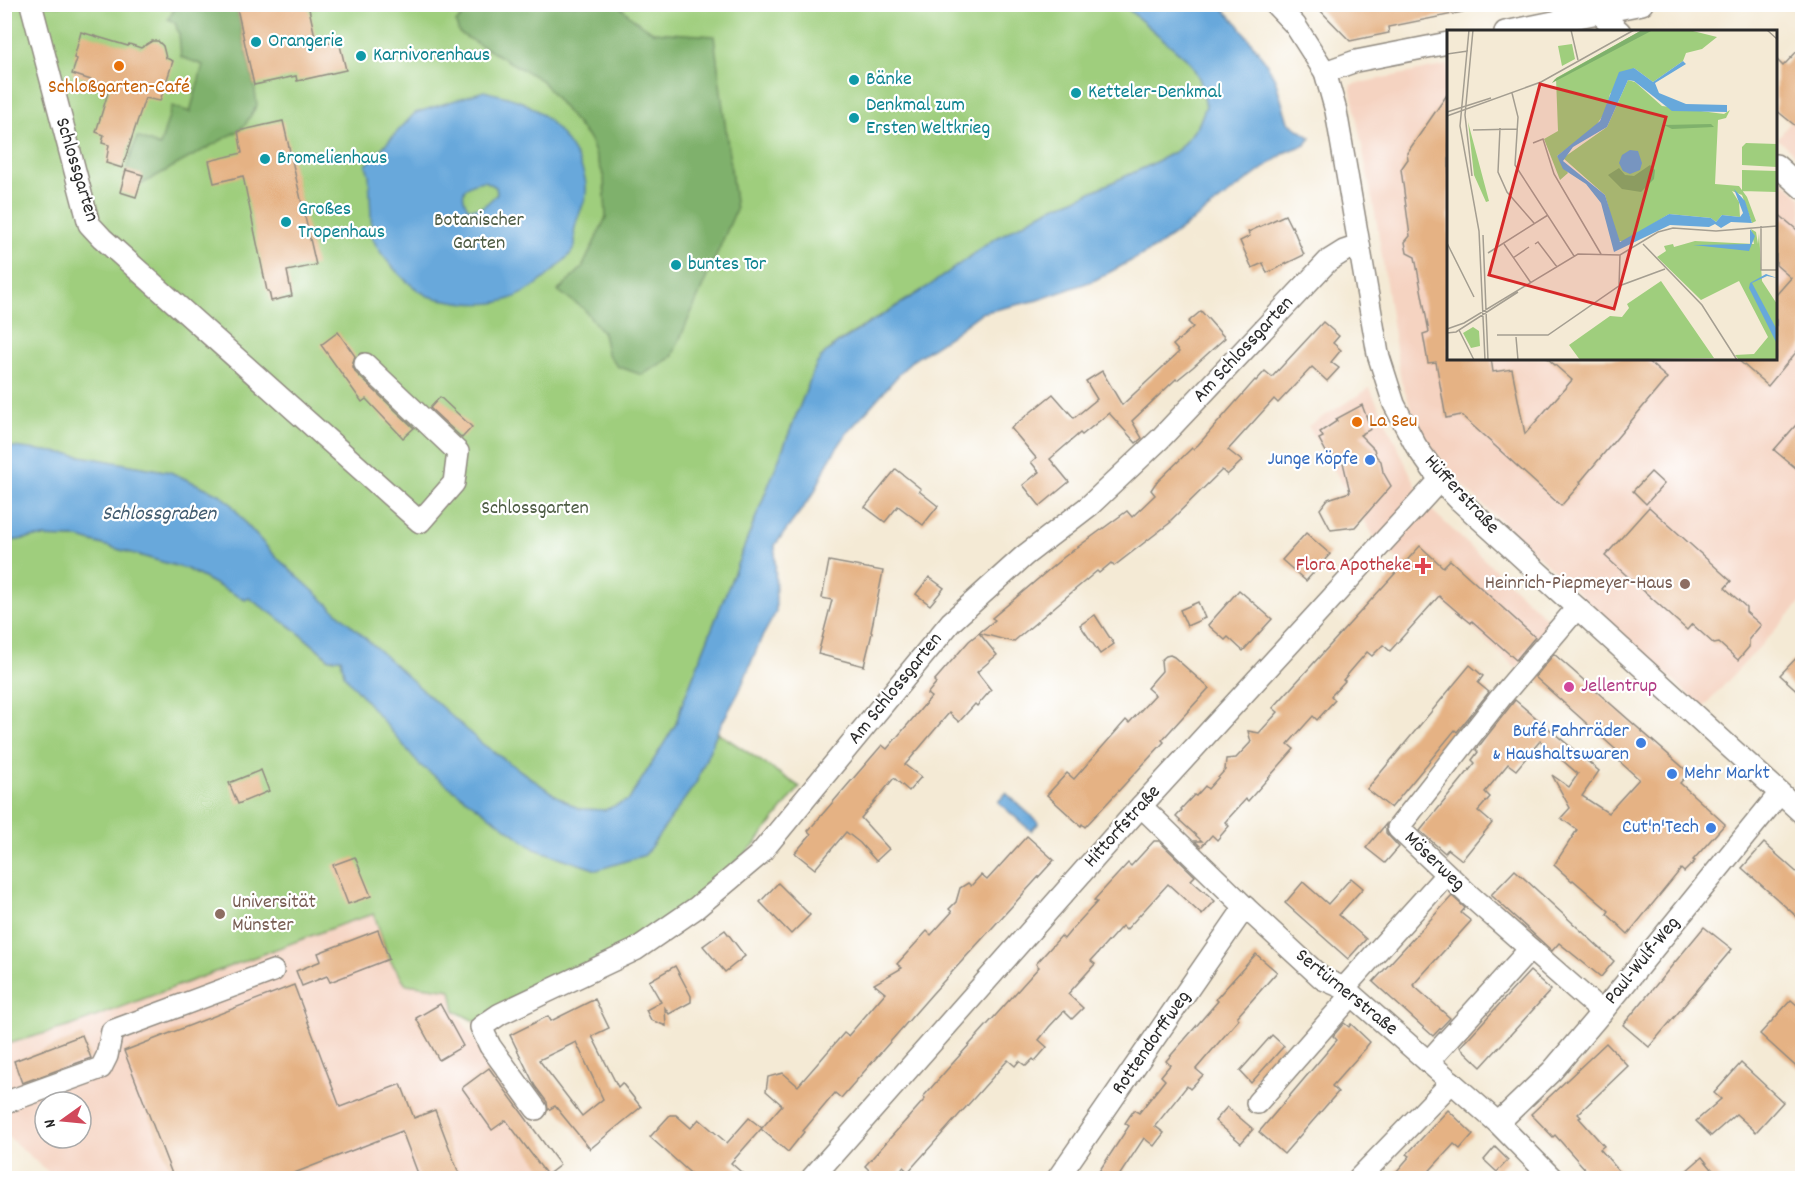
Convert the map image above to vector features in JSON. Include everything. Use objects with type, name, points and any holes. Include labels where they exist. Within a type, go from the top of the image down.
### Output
[{"type":"street","name":"Schlossgarten","points":[[31,4],[89,224],[420,522],[454,483],[458,452],[365,364]]},
{"type":"street","name":"Hüfferstraße","points":[[1275,4],[1295,26],[1324,72],[1336,111],[1377,354],[1394,404],[1416,446],[1440,480],[1460,501],[1803,813]]},
{"type":"street","points":[[1513,30],[1596,9],[1642,4]]},
{"type":"street","points":[[1596,9],[1618,30]]},
{"type":"street","points":[[1324,72],[1356,61],[1447,43]]},
{"type":"street","points":[[1777,166],[1803,188]]},
{"type":"street","name":"Am Schlossgarten","points":[[536,1109],[490,1046],[481,1027],[500,1014],[635,950],[696,908],[759,855],[951,622],[1024,556],[1089,506],[1160,439],[1328,261],[1344,251],[1359,246]]},
{"type":"street","name":"Hittorfstraße","points":[[812,1179],[1141,806],[1440,480]]},
{"type":"street","name":"Möserweg","points":[[1577,608],[1501,698],[1398,828],[1469,896],[1602,1012]]},
{"type":"street","name":"Paul-Wulf-Weg","points":[[1498,1123],[1552,1071],[1780,793]]},
{"type":"street","name":"Sertürnerstraße","points":[[1141,806],[1245,908],[1323,979],[1348,992],[1452,1082],[1498,1123],[1552,1179]]},
{"type":"street","points":[[1257,1103],[1446,874]]},
{"type":"street","name":"Rottendorffweg","points":[[1058,1179],[1245,908]]},
{"type":"street","points":[[1428,1062],[1530,949]]},
{"type":"street","points":[[4,1103],[101,1068],[107,1056],[111,1031],[273,971]]},
{"type":"street","points":[[1359,1179],[1452,1082]]},
{"type":"shaded area","points":[[1447,65],[1447,360],[1777,360],[1777,176],[1802,198],[1802,603],[1703,708],[1470,493],[1432,448],[1413,413],[1401,381],[1377,224],[1350,85]]},
{"type":"shaded area","points":[[1802,108],[1802,160],[1777,139]]},
{"type":"shaded area","points":[[1370,388],[1424,503],[1555,626],[1516,668],[1376,540],[1308,426]]},
{"type":"shaded area","name":"Universität Münster","points":[[5,592],[421,839],[455,1011],[568,1177],[55,1178],[5,1134]]},
{"type":"green space","name":"Schlossgarten","points":[[5,5],[1123,5],[1190,62],[1200,80],[1206,106],[1198,126],[1178,150],[1148,166],[1049,209],[993,240],[929,286],[838,342],[825,353],[816,365],[676,724],[629,800],[605,810],[579,809],[481,743],[276,557],[221,495],[170,472],[69,454],[5,446]]},
{"type":"green space","points":[[177,5],[236,5],[257,105],[245,125],[238,131],[140,185],[126,170],[137,137],[160,146],[172,106],[190,112],[203,65],[181,57],[179,34],[175,23],[168,19]]},
{"type":"green space","points":[[471,5],[618,5],[653,32],[714,36],[736,210],[672,357],[642,375],[617,366],[607,353],[603,333],[583,308],[558,291],[582,268],[606,217],[604,177],[590,140],[541,80],[459,33],[456,23]]},
{"type":"green space","points":[[35,537],[79,538],[187,569],[245,600],[249,598],[294,629],[329,659],[341,658],[513,832],[535,849],[597,870],[696,783],[717,732],[800,787],[754,845],[695,901],[630,947],[476,1022],[455,1011],[451,990],[406,984],[389,959],[374,914],[71,1026],[7,1044],[5,1043],[5,542]]},
{"type":"water","name":"Schlossgraben","points":[[1123,5],[1219,5],[1238,24],[1265,61],[1275,79],[1288,122],[1311,138],[1305,145],[1288,151],[1272,162],[1157,247],[1095,280],[1038,300],[981,313],[910,362],[847,433],[829,460],[814,493],[775,545],[776,612],[761,639],[739,692],[717,732],[696,783],[645,855],[597,870],[535,849],[421,766],[344,675],[341,658],[330,659],[294,629],[249,598],[245,600],[187,569],[79,538],[35,537],[5,542],[5,446],[69,454],[170,472],[221,495],[276,557],[481,743],[579,809],[605,810],[629,800],[676,724],[816,365],[825,353],[929,286],[993,240],[1049,209],[1148,166],[1178,150],[1198,126],[1206,106],[1200,80],[1190,62]]},
{"type":"water","points":[[484,91],[512,99],[538,111],[558,131],[576,155],[582,168],[586,193],[574,230],[575,246],[563,262],[529,290],[504,301],[478,304],[430,297],[404,278],[388,262],[376,245],[372,237],[369,175],[366,165],[415,113]],"holes":[[[485,181],[496,187],[497,194],[484,206],[468,208],[463,196],[466,188]]]},
{"type":"water","points":[[1006,793],[1039,823],[1031,831],[998,802]]},
{"type":"building","points":[[236,4],[308,4],[317,46],[339,41],[346,70],[297,81],[296,76],[254,85]]},
{"type":"building","points":[[1314,4],[1369,4],[1370,6],[1462,4],[1463,12],[1388,27],[1389,33],[1350,41]]},
{"type":"building","points":[[81,32],[141,48],[152,41],[158,41],[163,46],[166,58],[173,61],[160,101],[145,98],[122,168],[106,163],[109,145],[102,143],[104,135],[96,132],[110,86],[72,74]]},
{"type":"building","points":[[1803,45],[1803,132],[1777,111],[1777,60],[1783,66]]},
{"type":"building","points":[[1447,95],[1447,360],[1491,360],[1493,372],[1512,369],[1525,434],[1572,380],[1549,360],[1646,360],[1667,378],[1561,506],[1461,415],[1446,418],[1436,362],[1428,363],[1423,334],[1429,332],[1415,257],[1407,253],[1405,242],[1410,236],[1401,169],[1408,159],[1407,153]]},
{"type":"building","points":[[283,121],[316,265],[287,271],[292,296],[271,301],[243,176],[214,183],[209,161],[242,153],[238,131]]},
{"type":"building","points":[[126,170],[143,175],[136,197],[120,192]]},
{"type":"building","points":[[1777,213],[1803,235],[1803,344],[1768,386],[1738,360],[1777,360],[1777,294],[1791,278],[1777,266]]},
{"type":"building","points":[[1285,215],[1304,255],[1267,273],[1263,263],[1252,268],[1240,241],[1250,236],[1248,232]]},
{"type":"building","points":[[1201,311],[1225,338],[1176,379],[1132,421],[1142,438],[1136,443],[1109,413],[1082,435],[1080,433],[1050,459],[1069,482],[1040,506],[1023,485],[1039,472],[1031,462],[1036,458],[1011,428],[1053,394],[1074,418],[1097,399],[1086,381],[1102,371],[1122,405],[1179,352],[1173,345],[1193,327],[1188,322]]},
{"type":"building","points":[[1323,322],[1339,336],[1333,343],[1341,350],[1331,362],[1339,368],[1327,381],[1312,367],[1278,403],[1274,399],[1228,450],[1242,461],[1227,475],[1222,470],[1171,522],[1114,566],[1111,563],[1099,573],[1097,571],[1013,642],[979,633],[995,620],[992,618],[1064,557],[1127,511],[1132,517],[1155,495],[1151,490],[1155,484],[1192,448],[1198,445],[1255,380],[1265,371],[1272,377]]},
{"type":"building","points":[[338,332],[355,356],[353,367],[356,373],[414,428],[403,438],[366,399],[362,402],[321,345]]},
{"type":"building","points":[[440,397],[472,427],[462,438],[430,408]]},
{"type":"building","points":[[1362,405],[1371,429],[1360,435],[1374,449],[1391,486],[1355,527],[1331,530],[1320,509],[1328,499],[1350,492],[1342,458],[1336,461],[1334,457],[1330,459],[1319,439],[1323,437],[1320,432],[1337,421],[1336,419]]},
{"type":"building","points":[[1803,417],[1803,474],[1774,450]]},
{"type":"building","points":[[896,469],[938,506],[923,525],[898,506],[885,522],[865,507]]},
{"type":"building","points":[[1651,472],[1664,484],[1646,504],[1633,491]]},
{"type":"building","name":"Heinrich-Piepmeyer-Haus","points":[[1649,507],[1731,581],[1725,588],[1746,607],[1746,612],[1761,625],[1749,639],[1749,647],[1738,660],[1719,643],[1714,644],[1692,624],[1687,630],[1605,556]]},
{"type":"building","points":[[1306,533],[1330,554],[1306,581],[1282,560]]},
{"type":"building","points":[[1420,546],[1443,567],[1450,560],[1535,637],[1516,660],[1472,621],[1471,623],[1439,596],[1390,651],[1383,645],[1372,656],[1367,652],[1331,696],[1335,700],[1317,720],[1313,716],[1288,744],[1294,749],[1248,801],[1246,799],[1225,822],[1229,826],[1217,840],[1212,835],[1201,847],[1195,841],[1202,841],[1176,817],[1181,809],[1205,786],[1208,789],[1225,770],[1226,759],[1236,758],[1251,742],[1248,731],[1259,733],[1278,712],[1273,708]]},
{"type":"building","points":[[829,561],[883,571],[864,666],[818,654],[832,600],[822,598]]},
{"type":"building","points":[[929,577],[944,588],[930,605],[916,594]]},
{"type":"building","points":[[1239,590],[1272,619],[1243,651],[1228,637],[1225,640],[1208,625]]},
{"type":"building","points":[[1198,602],[1205,618],[1187,626],[1180,610]]},
{"type":"building","points":[[1095,615],[1114,644],[1100,654],[1080,625]]},
{"type":"building","points":[[979,633],[997,655],[977,672],[991,690],[959,722],[949,713],[905,765],[921,777],[909,791],[894,778],[861,818],[889,849],[876,861],[860,843],[846,832],[815,869],[795,853],[811,834],[808,831],[882,745],[887,749],[931,697],[927,694],[936,683],[934,681],[969,641]]},
{"type":"building","points":[[1803,651],[1803,696],[1780,675]]},
{"type":"building","points":[[1554,654],[1687,771],[1688,774],[1680,783],[1725,824],[1693,860],[1695,861],[1684,872],[1681,869],[1628,934],[1607,914],[1609,911],[1554,865],[1577,830],[1561,818],[1570,808],[1552,775],[1569,787],[1578,774],[1540,741],[1516,770],[1508,764],[1485,792],[1490,797],[1478,811],[1492,823],[1462,860],[1448,849],[1445,853],[1420,831],[1475,763],[1472,760],[1478,752],[1476,750],[1515,700],[1599,771],[1582,796],[1608,813],[1639,779],[1620,762],[1624,757],[1535,677]]},
{"type":"building","points":[[1170,655],[1209,688],[1162,740],[1164,742],[1085,827],[1082,824],[1081,826],[1047,795],[1067,773],[1074,779],[1126,720],[1129,723],[1155,695],[1147,688],[1162,671],[1161,660]]},
{"type":"building","points":[[1470,665],[1483,676],[1478,683],[1489,692],[1391,808],[1367,789]]},
{"type":"building","points":[[261,770],[269,791],[238,804],[229,783]]},
{"type":"building","points":[[1386,824],[1386,833],[1399,847],[1385,863],[1366,848]]},
{"type":"building","points":[[1027,836],[1054,860],[841,1098],[835,1093],[788,1152],[761,1129],[731,1163],[749,1179],[697,1179],[650,1137],[670,1115],[676,1115],[691,1128],[699,1119],[727,1143],[749,1118],[762,1128],[782,1105],[766,1091],[768,1077],[783,1073],[798,1086],[844,1033],[848,1036],[885,993],[874,984],[902,968],[897,964],[927,931],[931,935],[952,912],[949,909],[956,902],[960,888],[968,883],[971,886],[981,875],[987,880]]},
{"type":"building","points":[[1154,841],[1159,841],[1195,876],[1191,880],[1215,901],[1202,915],[1168,884],[1126,930],[1122,926],[1091,961],[1095,964],[1068,994],[1083,1008],[1072,1019],[1064,1011],[1049,1027],[1039,1040],[1047,1047],[1035,1061],[1033,1059],[1026,1066],[1019,1061],[1015,1066],[1008,1060],[908,1172],[903,1167],[894,1179],[878,1179],[865,1166],[1039,967],[1036,964],[1061,936],[1064,939],[1097,902],[1094,900],[1128,863],[1131,866]]},
{"type":"building","points":[[1764,843],[1803,878],[1803,922],[1742,868]]},
{"type":"building","points":[[355,857],[371,896],[348,904],[333,865]]},
{"type":"building","points":[[1515,870],[1614,961],[1601,977],[1559,943],[1552,951],[1491,895]]},
{"type":"building","points":[[1351,878],[1363,888],[1339,915],[1366,939],[1348,959],[1285,903],[1303,882],[1328,904]]},
{"type":"building","points":[[778,883],[810,915],[791,934],[760,902]]},
{"type":"building","points":[[1452,896],[1465,908],[1461,913],[1471,921],[1413,985],[1450,1018],[1433,1036],[1373,982]]},
{"type":"building","points":[[1704,927],[1732,949],[1649,1047],[1623,1025]]},
{"type":"building","points":[[378,930],[389,959],[330,982],[327,976],[302,986],[296,971],[321,961],[318,953]]},
{"type":"building","points":[[725,930],[745,956],[725,972],[703,946]]},
{"type":"building","points":[[1256,954],[1277,972],[1237,1017],[1239,1019],[1196,1069],[1203,1075],[1190,1089],[1187,1086],[1155,1126],[1164,1133],[1154,1146],[1144,1138],[1117,1179],[1094,1179],[1129,1126],[1125,1123],[1134,1110],[1139,1113],[1165,1080],[1161,1076],[1170,1065],[1166,1061]]},
{"type":"building","points":[[675,966],[691,996],[691,1002],[669,1014],[665,1008],[666,1026],[651,1020],[646,1010],[661,1002],[649,981]]},
{"type":"building","points":[[1530,971],[1551,990],[1481,1067],[1460,1047]]},
{"type":"building","points":[[294,985],[340,1107],[401,1084],[414,1118],[435,1110],[461,1179],[420,1179],[402,1131],[279,1179],[174,1179],[124,1051]]},
{"type":"building","points":[[595,999],[609,1028],[592,1036],[618,1087],[622,1083],[641,1107],[590,1149],[555,1106],[548,1110],[547,1102],[535,1086],[510,1035],[548,1016],[551,1021]],"holes":[[[576,1042],[603,1099],[582,1116],[539,1060]]]},
{"type":"building","points":[[1791,1000],[1803,1010],[1803,1073],[1760,1034]]},
{"type":"building","points":[[440,1004],[463,1046],[439,1060],[416,1018]]},
{"type":"building","points":[[1344,1023],[1349,1027],[1351,1024],[1370,1042],[1332,1086],[1338,1092],[1284,1154],[1259,1132],[1337,1040],[1333,1036]]},
{"type":"building","points":[[82,1035],[91,1058],[22,1083],[14,1061]]},
{"type":"building","points":[[1272,1035],[1284,1046],[1251,1083],[1240,1071]]},
{"type":"building","points":[[1606,1043],[1628,1066],[1578,1114],[1604,1146],[1600,1149],[1626,1179],[1594,1179],[1555,1135],[1553,1137],[1531,1114]]},
{"type":"building","points":[[1741,1063],[1783,1102],[1756,1132],[1736,1114],[1711,1136],[1696,1121],[1721,1099],[1714,1093]]},
{"type":"building","points":[[489,1068],[560,1165],[547,1175],[506,1120],[492,1130],[462,1088]]},
{"type":"building","points":[[1227,1107],[1253,1129],[1241,1143],[1215,1121]]},
{"type":"building","points":[[1448,1110],[1473,1134],[1460,1149],[1454,1144],[1422,1179],[1390,1179],[1410,1156],[1407,1154]]},
{"type":"building","points":[[1495,1147],[1508,1160],[1497,1172],[1484,1160]]},
{"type":"building","points":[[1702,1157],[1720,1179],[1677,1179]]},
{"type":"place","name":"Orangerie","points":[[256,42]]},
{"type":"place","name":"Karnivorenhaus","points":[[361,56]]},
{"type":"place","name":"Schloßgarten-Café","points":[[119,66]]},
{"type":"place","name":"Bänke","points":[[854,80]]},
{"type":"place","name":"Ketteler-Denkmal","points":[[1076,93]]},
{"type":"place","name":"Denkmal zum Ersten Weltkrieg","points":[[854,118]]},
{"type":"place","name":"Bromelienhaus","points":[[265,159]]},
{"type":"place","name":"Großes Tropenhaus","points":[[286,222]]},
{"type":"place","name":"buntes Tor","points":[[676,265]]},
{"type":"place","name":"La Seu","points":[[1357,422]]},
{"type":"place","name":"Junge Köpfe","points":[[1370,460]]},
{"type":"place","name":"Flora Apotheke","points":[[1423,566]]},
{"type":"place","name":"Heinrich-Piepmeyer-Haus","points":[[1685,584]]},
{"type":"place","name":"Jellentrup","points":[[1569,687]]},
{"type":"place","name":"Bufé Fahrräder & Haushaltswaren","points":[[1641,743]]},
{"type":"place","name":"Mehr Markt","points":[[1672,774]]},
{"type":"place","name":"Cut'n'Tech","points":[[1711,828]]},
{"type":"place","name":"Universität Münster","points":[[220,914]]},
{"type":"park label","name":"Botanischer Garten","points":[[479,232]]}]
